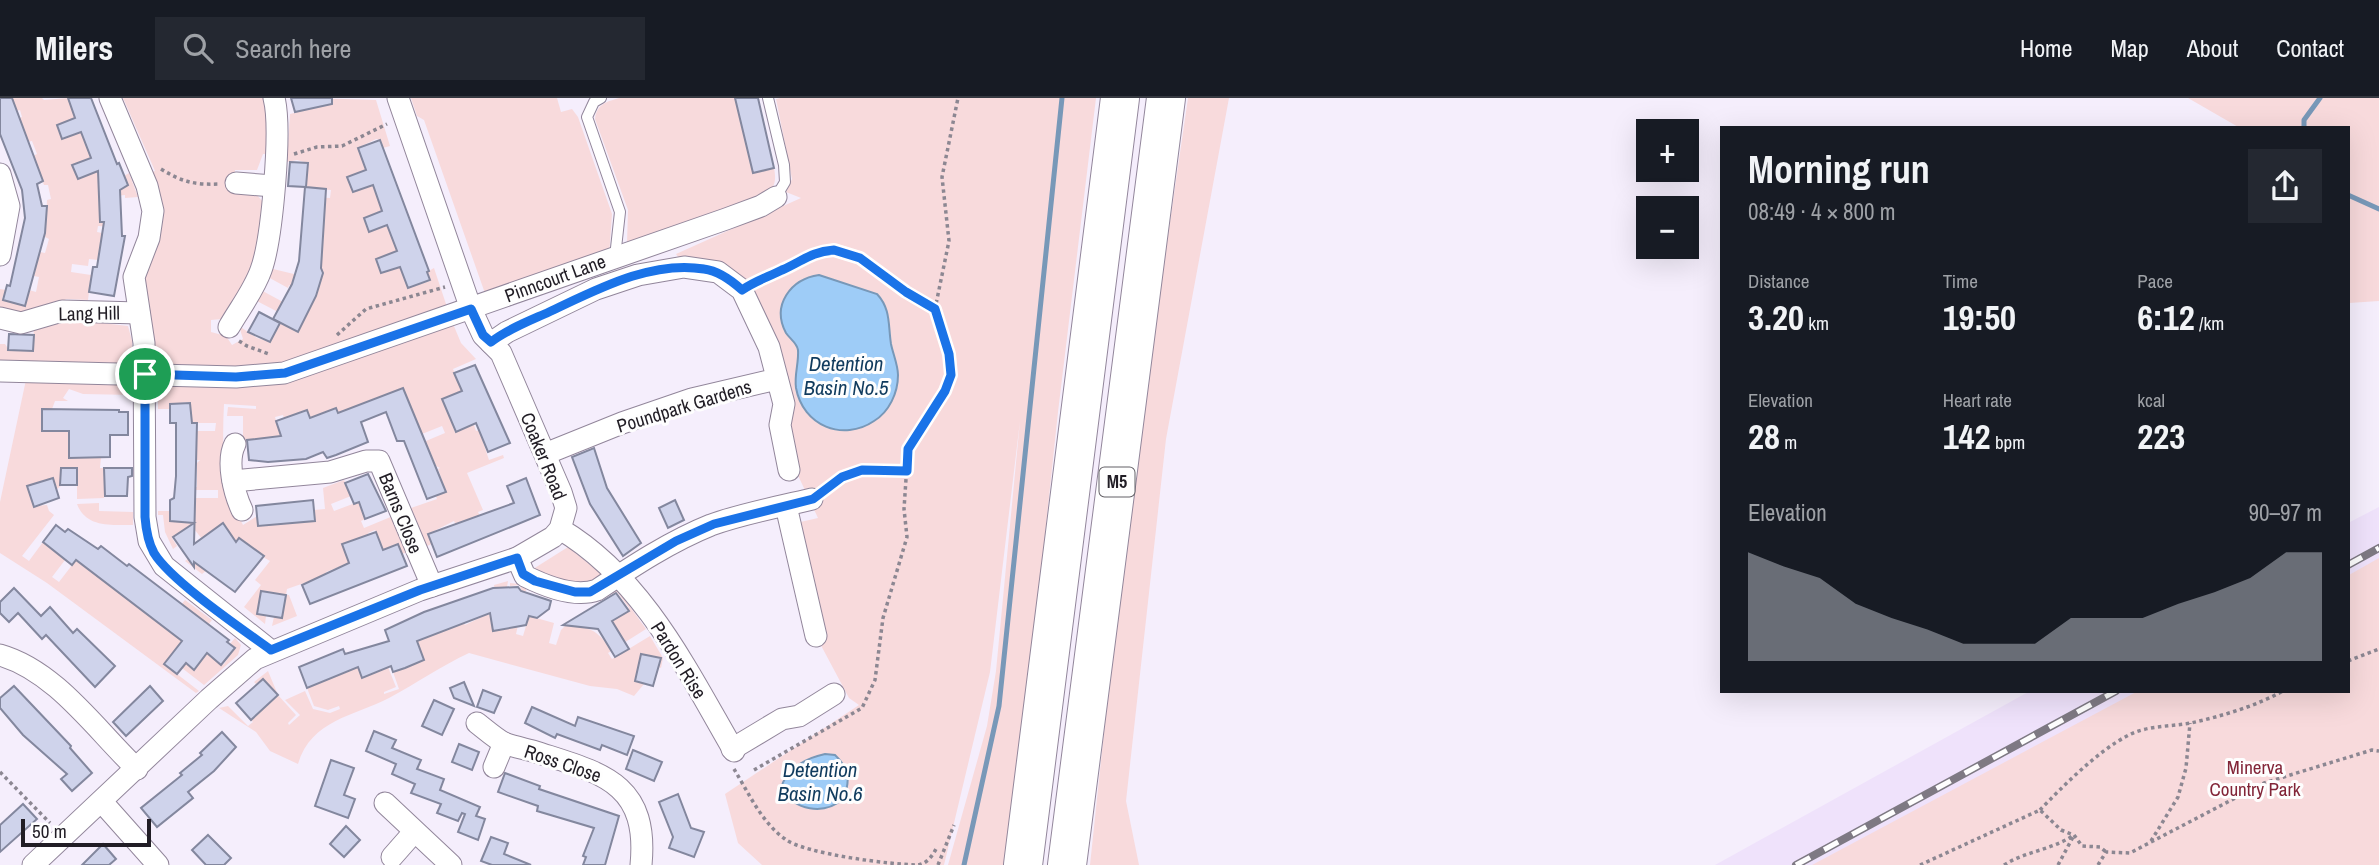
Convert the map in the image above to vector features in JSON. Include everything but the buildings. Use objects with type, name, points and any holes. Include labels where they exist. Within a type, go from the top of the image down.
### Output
[{"type":"highway","name":"M5","points":[[1023,865],[1120,98]]},
{"type":"highway","name":"M5","points":[[1068,865],[1166,98]]},
{"type":"street","points":[[110,98],[152,203],[152,225],[134,273],[144,343],[145,374],[139,400],[141,535],[165,567],[271,650]]},
{"type":"street","points":[[226,331],[262,268],[268,241],[278,119],[274,98]]},
{"type":"street","name":"Coaker Road","points":[[33,865],[248,664],[271,650],[432,586],[517,558],[561,529],[565,516],[564,501],[501,353],[483,335],[471,309],[398,98]]},
{"type":"street","points":[[0,174],[9,218],[0,255]]},
{"type":"street","points":[[236,183],[273,186]]},
{"type":"street","name":"Pinncourt Lane","points":[[0,371],[236,377],[285,373],[737,215],[776,197]]},
{"type":"street","points":[[491,342],[596,289],[671,268],[712,270],[742,290],[769,346],[777,379]]},
{"type":"street","name":"Lang Hill","points":[[0,318],[22,323],[62,311],[139,313]]},
{"type":"street","name":"Poundpark Gardens","points":[[545,454],[692,399],[777,379],[784,404],[781,435],[789,470]]},
{"type":"street","points":[[235,444],[232,449],[233,481],[242,510]]},
{"type":"street","name":"Barns Close","points":[[233,481],[330,471],[366,461],[379,461],[432,586]]},
{"type":"street","points":[[517,558],[526,576],[575,592],[592,592],[699,531],[736,517],[813,499]]},
{"type":"street","points":[[786,506],[816,636]]},
{"type":"street","name":"Pardon Rise","points":[[561,529],[621,575],[646,607],[733,750],[782,719],[799,716],[834,694]]},
{"type":"street","points":[[0,655],[19,661],[44,678],[137,769]]},
{"type":"street","name":"Ross Close","points":[[477,723],[504,743],[593,769],[614,783],[635,809],[642,838],[641,865]]},
{"type":"street","name":"Ross Close","points":[[494,767],[504,743]]},
{"type":"street","points":[[102,802],[158,865]]},
{"type":"street","points":[[385,803],[451,865]]},
{"type":"street","points":[[392,857],[414,832]]},
{"type":"lane","points":[[601,98],[594,102],[587,117],[620,212],[615,257]]},
{"type":"lane","points":[[768,98],[784,165],[785,182],[776,197]]},
{"type":"path","points":[[754,770],[862,708],[875,680],[883,618],[907,537],[904,509],[908,449],[945,391],[951,375],[949,354],[935,309],[949,240],[942,177],[958,98]]},
{"type":"path","points":[[287,157],[317,147],[342,146],[387,124]]},
{"type":"path","points":[[157,166],[183,182],[196,185],[236,183]]},
{"type":"path","points":[[742,290],[761,277],[783,270],[817,251],[834,250],[860,258],[906,292],[935,309]]},
{"type":"path","points":[[335,337],[366,309],[444,287]]},
{"type":"path","points":[[226,331],[247,346],[278,357]]},
{"type":"path","points":[[813,499],[842,477],[862,470],[907,471]]},
{"type":"path","points":[[2350,660],[2379,649]]},
{"type":"path","points":[[1920,865],[2040,810],[2069,780],[2126,736],[2148,728],[2190,723],[2267,700],[2279,693]]},
{"type":"path","points":[[2150,843],[2178,797],[2186,768],[2190,723]]},
{"type":"path","points":[[2040,810],[2061,830],[2074,835],[2082,846],[2100,847],[2106,852],[2130,853],[2264,783],[2372,750],[2379,751]]},
{"type":"path","points":[[0,772],[64,837]]},
{"type":"path","points":[[739,778],[761,813],[785,840],[838,858],[919,865],[932,858],[937,847]]},
{"type":"path","points":[[938,865],[954,825]]},
{"type":"path","points":[[2004,865],[2020,855],[2055,846],[2074,835]]},
{"type":"path","points":[[2058,865],[2074,835]]},
{"type":"path","points":[[2098,865],[2106,852]]},
{"type":"shaded area","points":[[2379,507],[2379,582],[2350,598],[2350,522]]},
{"type":"shaded area","points":[[2026,693],[2178,693],[1871,865],[1715,865]]},
{"type":"green space","points":[[0,98],[68,98],[75,118],[57,125],[62,139],[81,132],[91,158],[73,165],[78,179],[98,171],[106,192],[125,188],[127,184],[124,176],[129,173],[138,197],[125,198],[125,195],[99,198],[100,222],[113,222],[113,227],[98,226],[97,232],[102,233],[98,260],[89,259],[88,266],[72,264],[71,272],[91,275],[88,300],[66,299],[52,308],[35,312],[0,311],[0,289],[6,290],[2,298],[4,300],[25,305],[29,290],[36,292],[39,277],[34,276],[40,252],[45,253],[49,239],[45,237],[47,200],[51,199],[48,185],[44,185],[33,156],[37,154],[32,141],[26,142],[17,119],[22,117],[20,110],[16,111]]},
{"type":"green space","points":[[123,98],[267,98],[268,154],[263,154],[257,170],[235,170],[234,185],[255,193],[265,204],[254,270],[222,319],[211,320],[211,332],[226,336],[232,345],[243,339],[239,326],[257,338],[270,342],[280,323],[297,331],[301,324],[253,299],[259,289],[283,302],[293,288],[266,276],[269,268],[298,275],[318,291],[322,268],[299,261],[299,257],[322,257],[324,230],[302,228],[302,223],[323,225],[314,197],[330,198],[331,190],[306,188],[308,163],[297,160],[287,162],[290,114],[312,108],[310,98],[376,100],[390,146],[383,148],[380,140],[376,139],[358,148],[382,210],[364,218],[369,232],[388,226],[397,251],[376,259],[381,273],[400,266],[408,288],[430,281],[427,272],[434,268],[449,313],[284,369],[153,367],[142,288],[150,173],[155,171]]},
{"type":"green space","points":[[411,98],[557,98],[561,112],[572,109],[578,117],[612,214],[609,256],[487,299],[424,120],[417,116]]},
{"type":"green space","points":[[619,98],[735,98],[753,173],[774,168],[775,182],[772,189],[761,198],[627,243],[628,210],[595,119],[600,107]]},
{"type":"green space","points":[[1096,98],[1058,412],[1010,865],[948,865],[987,726],[996,671],[1020,421],[990,672],[944,865],[762,865],[738,843],[725,794],[859,705],[849,698],[816,636],[796,523],[818,518],[795,469],[742,290],[685,267],[676,254],[801,198],[786,192],[792,179],[776,99]]},
{"type":"green space","points":[[1188,98],[1229,98],[1166,439],[1126,801],[1139,865],[1090,865],[1126,524]]},
{"type":"green space","points":[[2188,98],[2379,98],[2379,301],[2350,303],[2350,126],[2237,126]]},
{"type":"green space","points":[[102,318],[102,323],[128,326],[132,341],[132,370],[0,365],[0,344],[5,344],[9,350],[33,351],[34,326],[56,319]]},
{"type":"green space","points":[[451,319],[461,343],[476,359],[453,369],[462,391],[442,400],[445,406],[472,417],[452,425],[455,432],[474,425],[476,431],[479,430],[489,460],[503,455],[504,458],[467,473],[483,510],[478,512],[480,516],[456,525],[454,521],[428,534],[432,544],[427,546],[411,508],[437,499],[436,496],[446,491],[438,469],[440,468],[436,466],[427,444],[415,448],[414,446],[445,433],[442,426],[422,434],[415,416],[404,419],[413,412],[403,388],[384,395],[344,428],[336,408],[329,410],[290,439],[283,415],[275,417],[281,438],[243,440],[243,416],[227,416],[228,407],[256,409],[256,406],[224,404],[223,436],[227,481],[243,525],[257,516],[258,526],[284,524],[288,513],[289,524],[315,521],[314,510],[325,509],[323,488],[344,480],[351,496],[331,504],[334,511],[358,502],[365,519],[361,521],[364,528],[393,516],[408,552],[402,554],[398,544],[383,550],[375,530],[368,533],[375,553],[342,544],[349,563],[326,572],[327,575],[287,589],[286,595],[289,595],[297,616],[272,626],[274,617],[282,618],[286,596],[261,592],[257,614],[266,616],[265,624],[244,607],[261,585],[255,580],[270,561],[263,557],[251,573],[233,560],[246,543],[240,538],[226,555],[202,574],[185,561],[228,531],[202,539],[191,525],[172,538],[177,546],[173,549],[165,532],[163,515],[158,515],[158,511],[169,511],[169,521],[194,521],[194,498],[218,498],[218,490],[184,490],[197,487],[197,463],[200,460],[197,460],[197,433],[184,431],[215,431],[216,423],[192,423],[190,402],[170,404],[170,409],[158,409],[158,379],[259,380]]},
{"type":"green space","points":[[27,375],[133,377],[133,395],[83,394],[69,389],[63,398],[68,401],[55,401],[52,409],[42,409],[69,431],[93,457],[101,457],[100,468],[104,468],[104,498],[77,499],[77,469],[61,468],[61,486],[34,506],[47,505],[54,515],[22,556],[29,561],[43,542],[65,560],[52,577],[59,582],[76,560],[181,605],[185,600],[212,620],[208,625],[200,619],[207,653],[221,665],[235,648],[230,644],[235,638],[241,645],[238,655],[204,685],[169,658],[164,664],[199,691],[196,693],[47,583],[0,553],[0,502]]},
{"type":"green space","points":[[99,503],[99,511],[133,512],[133,525],[100,524],[81,512],[77,504]]},
{"type":"green space","points":[[568,547],[605,577],[585,586],[530,571]]},
{"type":"green space","name":"Minerva Country Park","points":[[2379,558],[2379,865],[1812,865],[2134,693],[2350,693],[2350,574]]},
{"type":"green space","points":[[508,581],[507,587],[499,588],[499,609],[521,610],[521,588],[519,585],[510,586],[510,583],[527,585],[516,634],[523,636],[529,616],[554,623],[549,643],[556,645],[561,630],[566,625],[591,630],[610,648],[623,639],[612,621],[629,608],[617,592],[612,594],[609,589],[615,586],[646,629],[608,653],[612,659],[650,636],[663,658],[661,668],[661,658],[641,654],[635,681],[644,684],[634,696],[617,689],[590,686],[469,653],[389,698],[335,721],[313,738],[304,749],[298,764],[270,751],[256,732],[219,708],[228,706],[248,726],[253,722],[251,720],[278,696],[263,679],[256,684],[254,682],[268,671],[278,695],[296,715],[289,725],[300,715],[285,700],[305,691],[313,709],[330,713],[340,709],[339,706],[328,710],[314,706],[307,688],[357,665],[363,677],[388,667],[396,687],[384,694],[399,689],[393,672],[424,660],[417,641],[464,623],[465,625],[488,614],[501,629],[494,585]]},
{"type":"water","name":"Detention Basin No.5","points":[[819,275],[877,294],[887,311],[898,371],[896,389],[884,413],[862,427],[850,430],[826,427],[807,412],[800,401],[796,388],[798,350],[782,323],[782,303],[786,295],[800,282]]},
{"type":"water","name":"Detention Basin No.6","points":[[825,754],[835,755],[846,770],[848,781],[843,799],[827,808],[801,806],[781,789],[783,782],[792,770],[804,762]]},
{"type":"waterway","points":[[964,865],[999,706],[1062,98]]},
{"type":"waterway","points":[[2304,126],[2304,120],[2320,98]]},
{"type":"waterway","points":[[2350,196],[2379,209]]},
{"type":"railway","points":[[2350,564],[2379,548]]},
{"type":"railway","points":[[1796,865],[2112,693]]},
{"type":"route","points":[[834,250],[860,258],[906,292],[935,309],[949,354],[951,375],[945,391],[908,449],[907,471],[880,468],[862,470],[842,477],[813,499],[714,524],[676,541],[592,592],[575,592],[535,581],[523,574],[517,558],[420,590],[271,650],[163,566],[153,551],[146,532],[145,517],[145,374],[236,377],[285,373],[471,309],[483,335],[491,342],[596,289],[638,275],[671,268],[704,268],[718,272],[742,290],[761,277],[783,270],[817,251],[834,250]]}]
